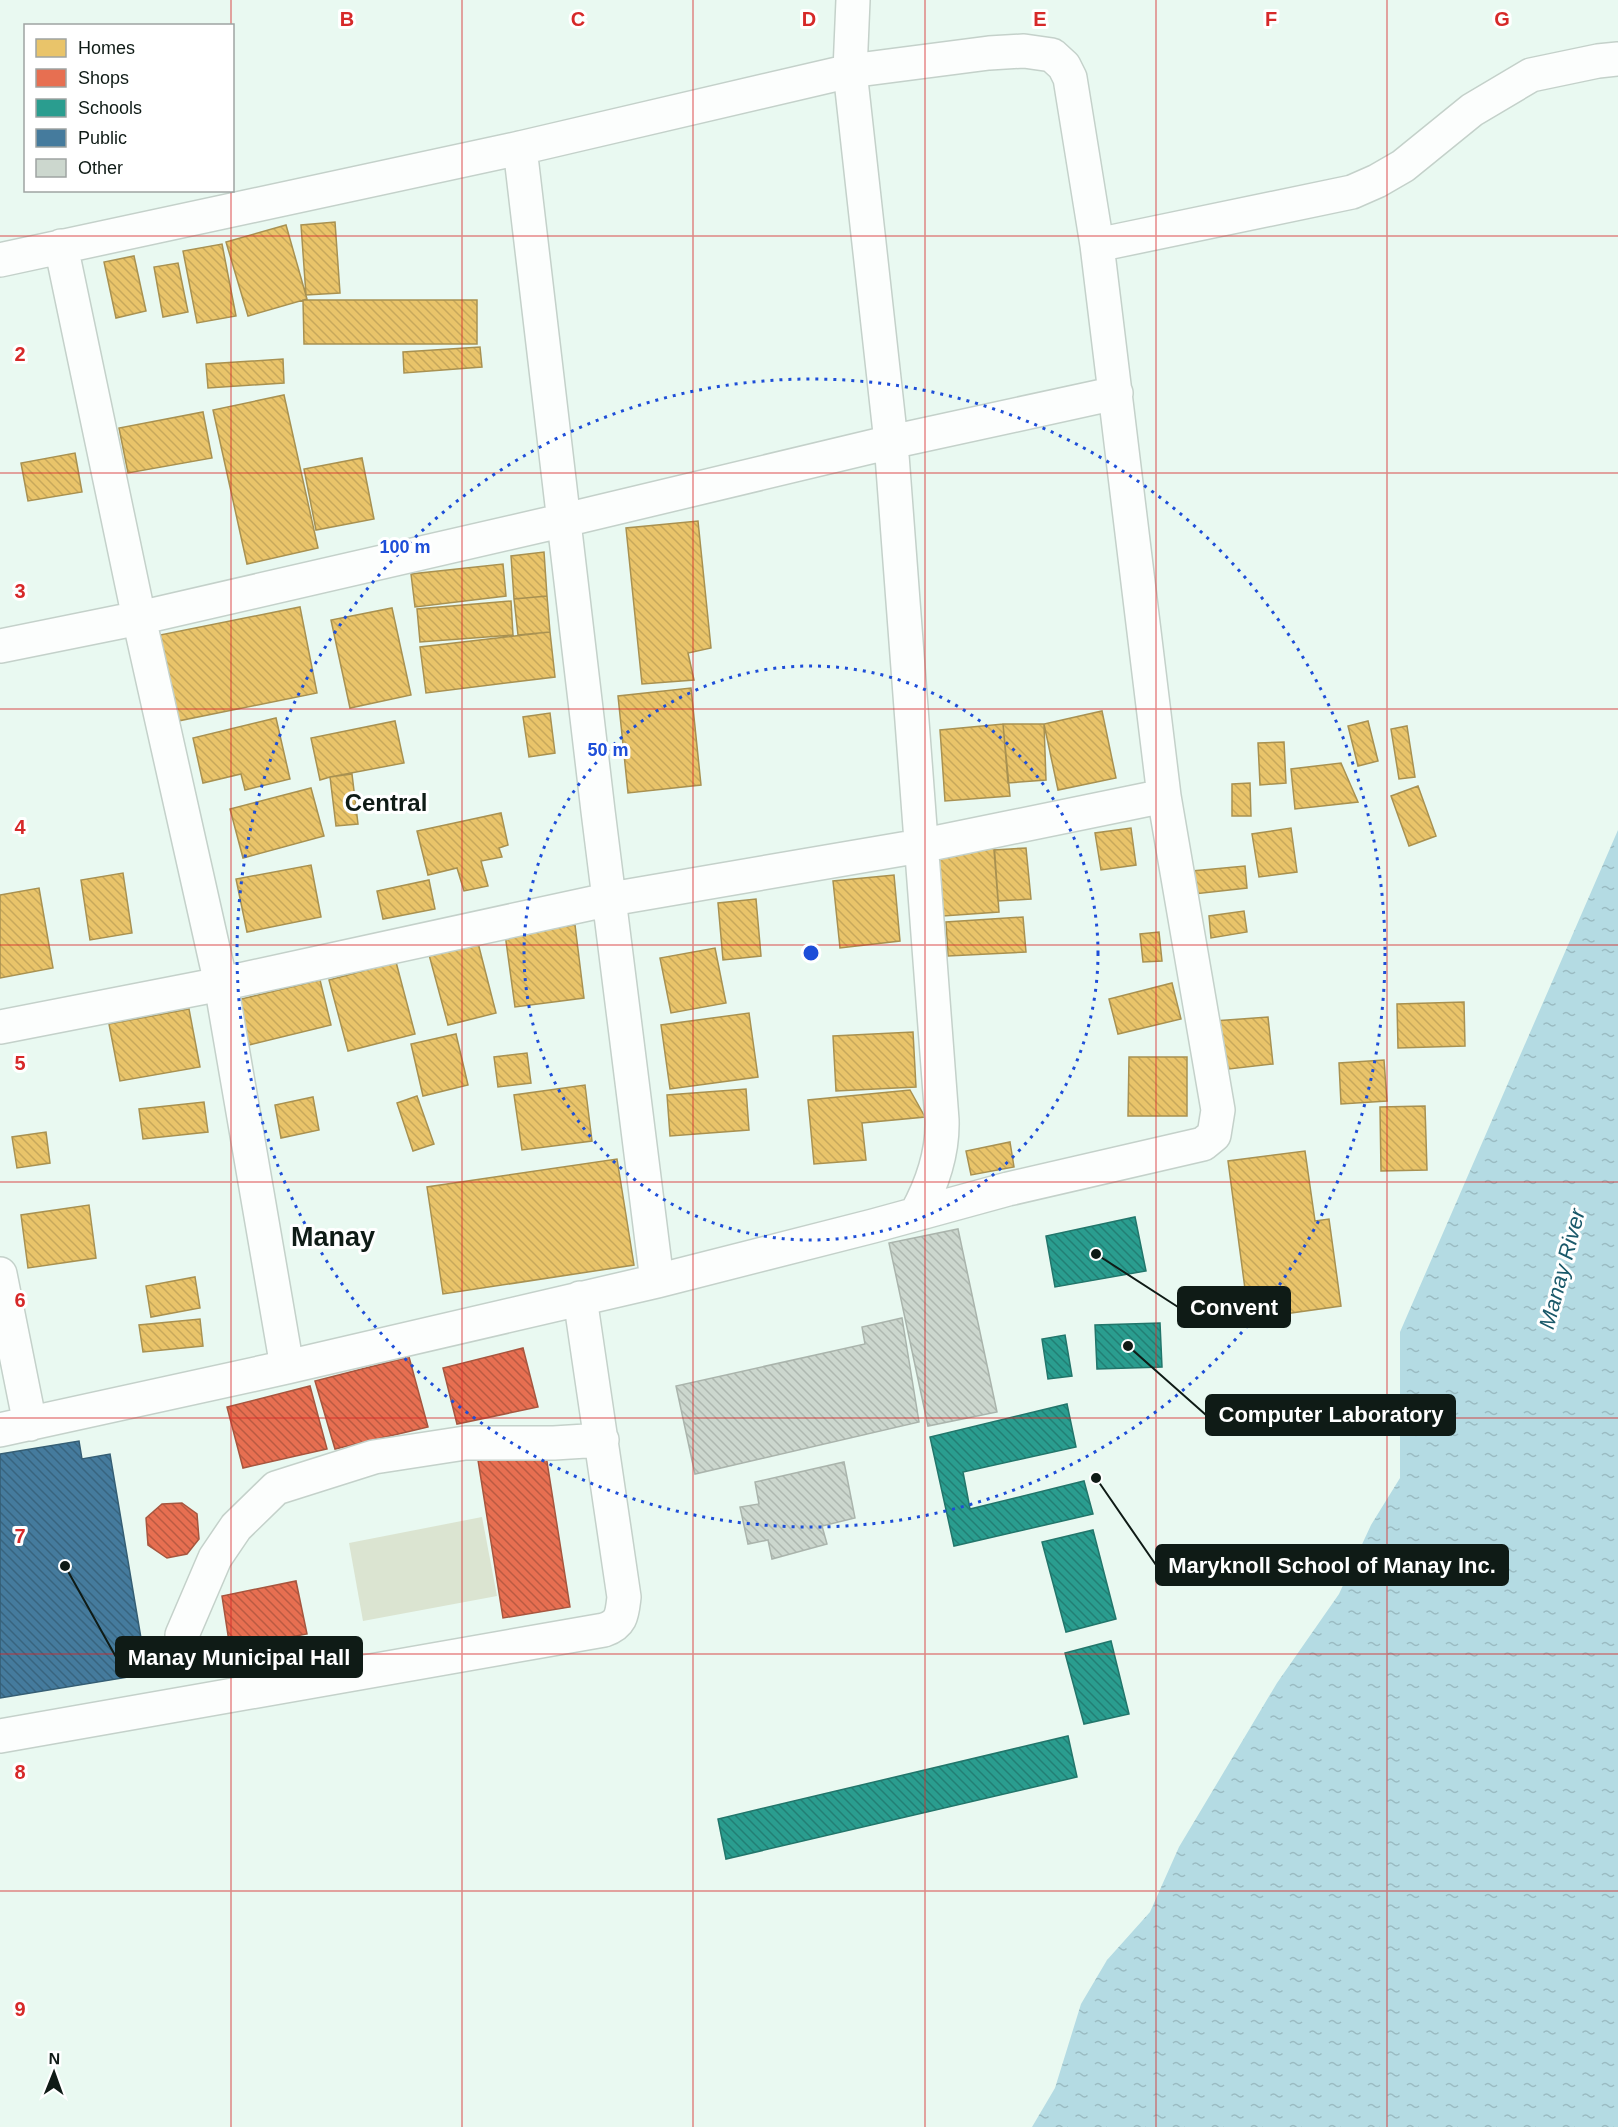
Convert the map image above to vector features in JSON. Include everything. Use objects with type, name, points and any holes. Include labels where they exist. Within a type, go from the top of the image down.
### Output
[{"type":"street","points":[[854,0],[850,71],[891,442],[943,1133],[943,1143],[933,1180],[916,1214]]},
{"type":"street","points":[[0,260],[520,148],[850,71],[989,53],[1024,51],[1043,53],[1057,59],[1064,66],[1070,78],[1097,245],[1164,796],[1218,1110],[1214,1134],[1203,1144],[1008,1189],[657,1281],[287,1367],[15,1427],[0,1274]]},
{"type":"street","points":[[1097,245],[1352,192],[1403,166],[1472,110],[1532,75],[1618,59]]},
{"type":"street","points":[[520,148],[598,811],[611,899],[657,1281]]},
{"type":"street","points":[[61,246],[139,618],[221,984],[287,1367]]},
{"type":"street","points":[[0,646],[139,618],[891,442],[1116,393]]},
{"type":"street","points":[[0,1027],[221,984],[611,899],[920,846],[1164,796]]},
{"type":"street","points":[[0,1736],[609,1628],[620,1621],[624,1598],[580,1298]]},
{"type":"street","points":[[182,1635],[215,1558],[236,1527],[276,1488],[374,1456],[465,1443],[554,1443],[602,1440]]},
{"type":"green space","points":[[482,1517],[497,1596],[363,1621],[349,1543]]},
{"type":"water","name":"Manay River","points":[[1618,830],[1618,2127],[1032,2127],[1055,2088],[1081,2004],[1107,1960],[1150,1912],[1179,1847],[1277,1683],[1339,1594],[1371,1525],[1400,1478],[1400,1332]]},
{"type":"building: Homes","points":[[335,222],[340,293],[306,295],[301,225]]},
{"type":"building: Homes","points":[[286,225],[307,299],[248,316],[226,242]]},
{"type":"building: Homes","points":[[222,244],[236,316],[197,323],[183,251]]},
{"type":"building: Homes","points":[[134,256],[146,311],[116,318],[104,262]]},
{"type":"building: Homes","points":[[178,263],[188,312],[163,317],[154,267]]},
{"type":"building: Homes","points":[[303,300],[477,300],[477,344],[304,344]]},
{"type":"building: Homes","points":[[480,347],[482,367],[404,373],[403,352]]},
{"type":"building: Homes","points":[[283,359],[284,383],[208,388],[206,364]]},
{"type":"building: Homes","points":[[284,395],[318,548],[247,564],[213,410]]},
{"type":"building: Homes","points":[[203,412],[212,458],[128,473],[119,428]]},
{"type":"building: Homes","points":[[75,453],[82,492],[28,501],[21,463]]},
{"type":"building: Homes","points":[[362,458],[374,519],[316,530],[304,469]]},
{"type":"building: Homes","points":[[698,521],[711,648],[688,653],[694,680],[642,684],[626,528]]},
{"type":"building: Homes","points":[[544,552],[547,596],[514,599],[511,556]]},
{"type":"building: Homes","points":[[503,564],[506,596],[415,607],[411,574]]},
{"type":"building: Homes","points":[[547,596],[550,632],[518,635],[514,599]]},
{"type":"building: Homes","points":[[511,601],[513,635],[420,642],[417,609]]},
{"type":"building: Homes","points":[[300,607],[317,693],[178,721],[160,635]]},
{"type":"building: Homes","points":[[392,608],[411,695],[350,708],[331,620]]},
{"type":"building: Homes","points":[[550,632],[555,677],[426,693],[420,647]]},
{"type":"building: Homes","points":[[691,688],[701,785],[628,793],[618,696]]},
{"type":"building: Homes","points":[[1102,711],[1116,778],[1058,790],[1044,724]]},
{"type":"building: Homes","points":[[550,713],[555,753],[529,757],[523,717]]},
{"type":"building: Homes","points":[[276,718],[290,779],[245,790],[241,774],[203,783],[193,738]]},
{"type":"building: Homes","points":[[395,721],[404,763],[320,780],[311,738]]},
{"type":"building: Homes","points":[[1368,721],[1378,761],[1358,766],[1348,726]]},
{"type":"building: Homes","points":[[1003,724],[1010,796],[945,801],[940,730]]},
{"type":"building: Homes","points":[[1003,724],[1044,724],[1046,780],[1008,783]]},
{"type":"building: Homes","points":[[1407,726],[1415,777],[1399,779],[1391,729]]},
{"type":"building: Homes","points":[[1284,742],[1286,783],[1260,785],[1258,743]]},
{"type":"building: Homes","points":[[1341,763],[1358,802],[1295,809],[1291,769]]},
{"type":"building: Homes","points":[[352,774],[358,824],[336,826],[330,777]]},
{"type":"building: Homes","points":[[1250,783],[1251,816],[1232,816],[1232,784]]},
{"type":"building: Homes","points":[[1418,786],[1436,836],[1409,846],[1391,796]]},
{"type":"building: Homes","points":[[311,788],[324,836],[243,858],[230,809]]},
{"type":"building: Homes","points":[[501,813],[508,845],[499,848],[502,857],[481,861],[488,886],[464,891],[457,868],[428,875],[417,831]]},
{"type":"building: Homes","points":[[1131,828],[1136,865],[1101,870],[1095,833]]},
{"type":"building: Homes","points":[[1291,828],[1297,872],[1259,877],[1252,834]]},
{"type":"building: Homes","points":[[994,843],[999,912],[943,916],[938,847]]},
{"type":"building: Homes","points":[[1026,848],[1031,899],[998,901],[994,850]]},
{"type":"building: Homes","points":[[311,865],[321,917],[247,932],[236,879]]},
{"type":"building: Homes","points":[[1245,866],[1247,888],[1194,894],[1192,871]]},
{"type":"building: Homes","points":[[123,873],[132,933],[90,940],[81,880]]},
{"type":"building: Homes","points":[[894,875],[900,941],[840,948],[833,881]]},
{"type":"building: Homes","points":[[429,880],[435,909],[383,919],[377,891]]},
{"type":"building: Homes","points":[[39,888],[53,968],[0,978],[0,895]]},
{"type":"building: Homes","points":[[756,899],[761,956],[723,960],[718,903]]},
{"type":"building: Homes","points":[[1244,911],[1247,932],[1211,938],[1209,916]]},
{"type":"building: Homes","points":[[1023,917],[1026,952],[948,956],[946,922]]},
{"type":"building: Homes","points":[[575,925],[584,998],[515,1007],[505,934]]},
{"type":"building: Homes","points":[[1159,932],[1162,961],[1143,962],[1140,934]]},
{"type":"building: Homes","points":[[477,939],[496,1013],[448,1025],[428,951]]},
{"type":"building: Homes","points":[[715,948],[726,1003],[671,1013],[660,958]]},
{"type":"building: Homes","points":[[396,962],[415,1034],[348,1051],[329,980]]},
{"type":"building: Homes","points":[[320,980],[331,1025],[245,1046],[233,1001]]},
{"type":"building: Homes","points":[[1172,983],[1181,1019],[1118,1034],[1109,999]]},
{"type":"building: Homes","points":[[1464,1002],[1465,1046],[1398,1048],[1397,1004]]},
{"type":"building: Homes","points":[[189,1009],[200,1067],[120,1081],[109,1024]]},
{"type":"building: Homes","points":[[749,1013],[758,1077],[670,1089],[661,1025]]},
{"type":"building: Homes","points":[[1268,1017],[1273,1064],[1220,1070],[1214,1021]]},
{"type":"building: Homes","points":[[913,1032],[916,1087],[836,1091],[833,1036]]},
{"type":"building: Homes","points":[[456,1034],[468,1085],[423,1096],[411,1044]]},
{"type":"building: Homes","points":[[527,1053],[531,1083],[498,1087],[494,1057]]},
{"type":"building: Homes","points":[[1129,1057],[1187,1057],[1187,1116],[1128,1116]]},
{"type":"building: Homes","points":[[1384,1060],[1387,1101],[1341,1104],[1339,1063]]},
{"type":"building: Homes","points":[[585,1085],[592,1141],[522,1150],[514,1095]]},
{"type":"building: Homes","points":[[746,1089],[749,1130],[670,1136],[667,1095]]},
{"type":"building: Homes","points":[[910,1090],[925,1117],[862,1123],[866,1160],[814,1164],[808,1100]]},
{"type":"building: Homes","points":[[417,1096],[434,1144],[413,1151],[397,1103]]},
{"type":"building: Homes","points":[[313,1097],[319,1130],[281,1138],[275,1105]]},
{"type":"building: Homes","points":[[204,1102],[208,1132],[143,1139],[139,1109]]},
{"type":"building: Homes","points":[[1425,1106],[1427,1170],[1381,1171],[1380,1107]]},
{"type":"building: Homes","points":[[46,1132],[50,1163],[17,1168],[12,1137]]},
{"type":"building: Homes","points":[[1010,1142],[1014,1167],[971,1175],[966,1151]]},
{"type":"building: Homes","points":[[1305,1151],[1315,1221],[1329,1219],[1341,1306],[1249,1319],[1228,1161]]},
{"type":"building: Homes","points":[[617,1159],[634,1265],[443,1294],[427,1187]]},
{"type":"building: Homes","points":[[89,1205],[96,1258],[28,1268],[21,1215]]},
{"type":"building: Homes","points":[[195,1277],[200,1308],[151,1317],[146,1286]]},
{"type":"building: Homes","points":[[200,1319],[203,1346],[143,1352],[139,1325]]},
{"type":"building: Shops","points":[[523,1348],[538,1407],[457,1424],[443,1368]]},
{"type":"building: Shops","points":[[409,1357],[428,1427],[335,1449],[315,1381]]},
{"type":"building: Shops","points":[[310,1386],[327,1449],[243,1468],[227,1407]]},
{"type":"building: Shops","points":[[545,1449],[570,1607],[503,1618],[478,1460]]},
{"type":"building: Shops","points":[[182,1503],[197,1514],[199,1539],[187,1554],[167,1558],[148,1545],[146,1518],[162,1504]]},
{"type":"building: Shops","points":[[296,1581],[307,1634],[230,1648],[222,1596]]},
{"type":"building: Schools","points":[[1135,1217],[1146,1271],[1055,1287],[1046,1236]]},
{"type":"building: Schools","points":[[1160,1323],[1162,1367],[1097,1369],[1095,1325]]},
{"type":"building: Schools","points":[[1065,1335],[1072,1376],[1048,1379],[1042,1339]]},
{"type":"building: Schools","points":[[1067,1404],[1076,1447],[963,1472],[970,1509],[1084,1481],[1093,1514],[954,1546],[930,1437]]},
{"type":"building: Schools","points":[[1093,1530],[1116,1619],[1066,1632],[1042,1542]]},
{"type":"building: Schools","points":[[1111,1641],[1129,1714],[1084,1724],[1065,1653]]},
{"type":"building: Schools","points":[[1068,1736],[1077,1777],[726,1859],[718,1819]]},
{"type":"building: Public","points":[[79,1441],[82,1459],[110,1454],[147,1674],[0,1698],[0,1454]]},
{"type":"building: Other","points":[[958,1229],[997,1412],[928,1426],[889,1243]]},
{"type":"building: Other","points":[[902,1318],[919,1422],[695,1474],[676,1386],[865,1344],[862,1327]]},
{"type":"building: Other","points":[[844,1462],[855,1518],[822,1526],[827,1544],[772,1559],[768,1540],[748,1544],[740,1507],[759,1504],[755,1482]]},
{"type":"place","name":"Convent","points":[[1096,1254]]},
{"type":"place","name":"Computer Laboratory","points":[[1128,1346]]},
{"type":"place","name":"Maryknoll School of Manay Inc.","points":[[1096,1478]]},
{"type":"place","name":"Manay Municipal Hall","points":[[65,1566]]},
{"type":"district","name":"Central","points":[[386,802]]},
{"type":"district","name":"Manay","points":[[333,1237]]}]
